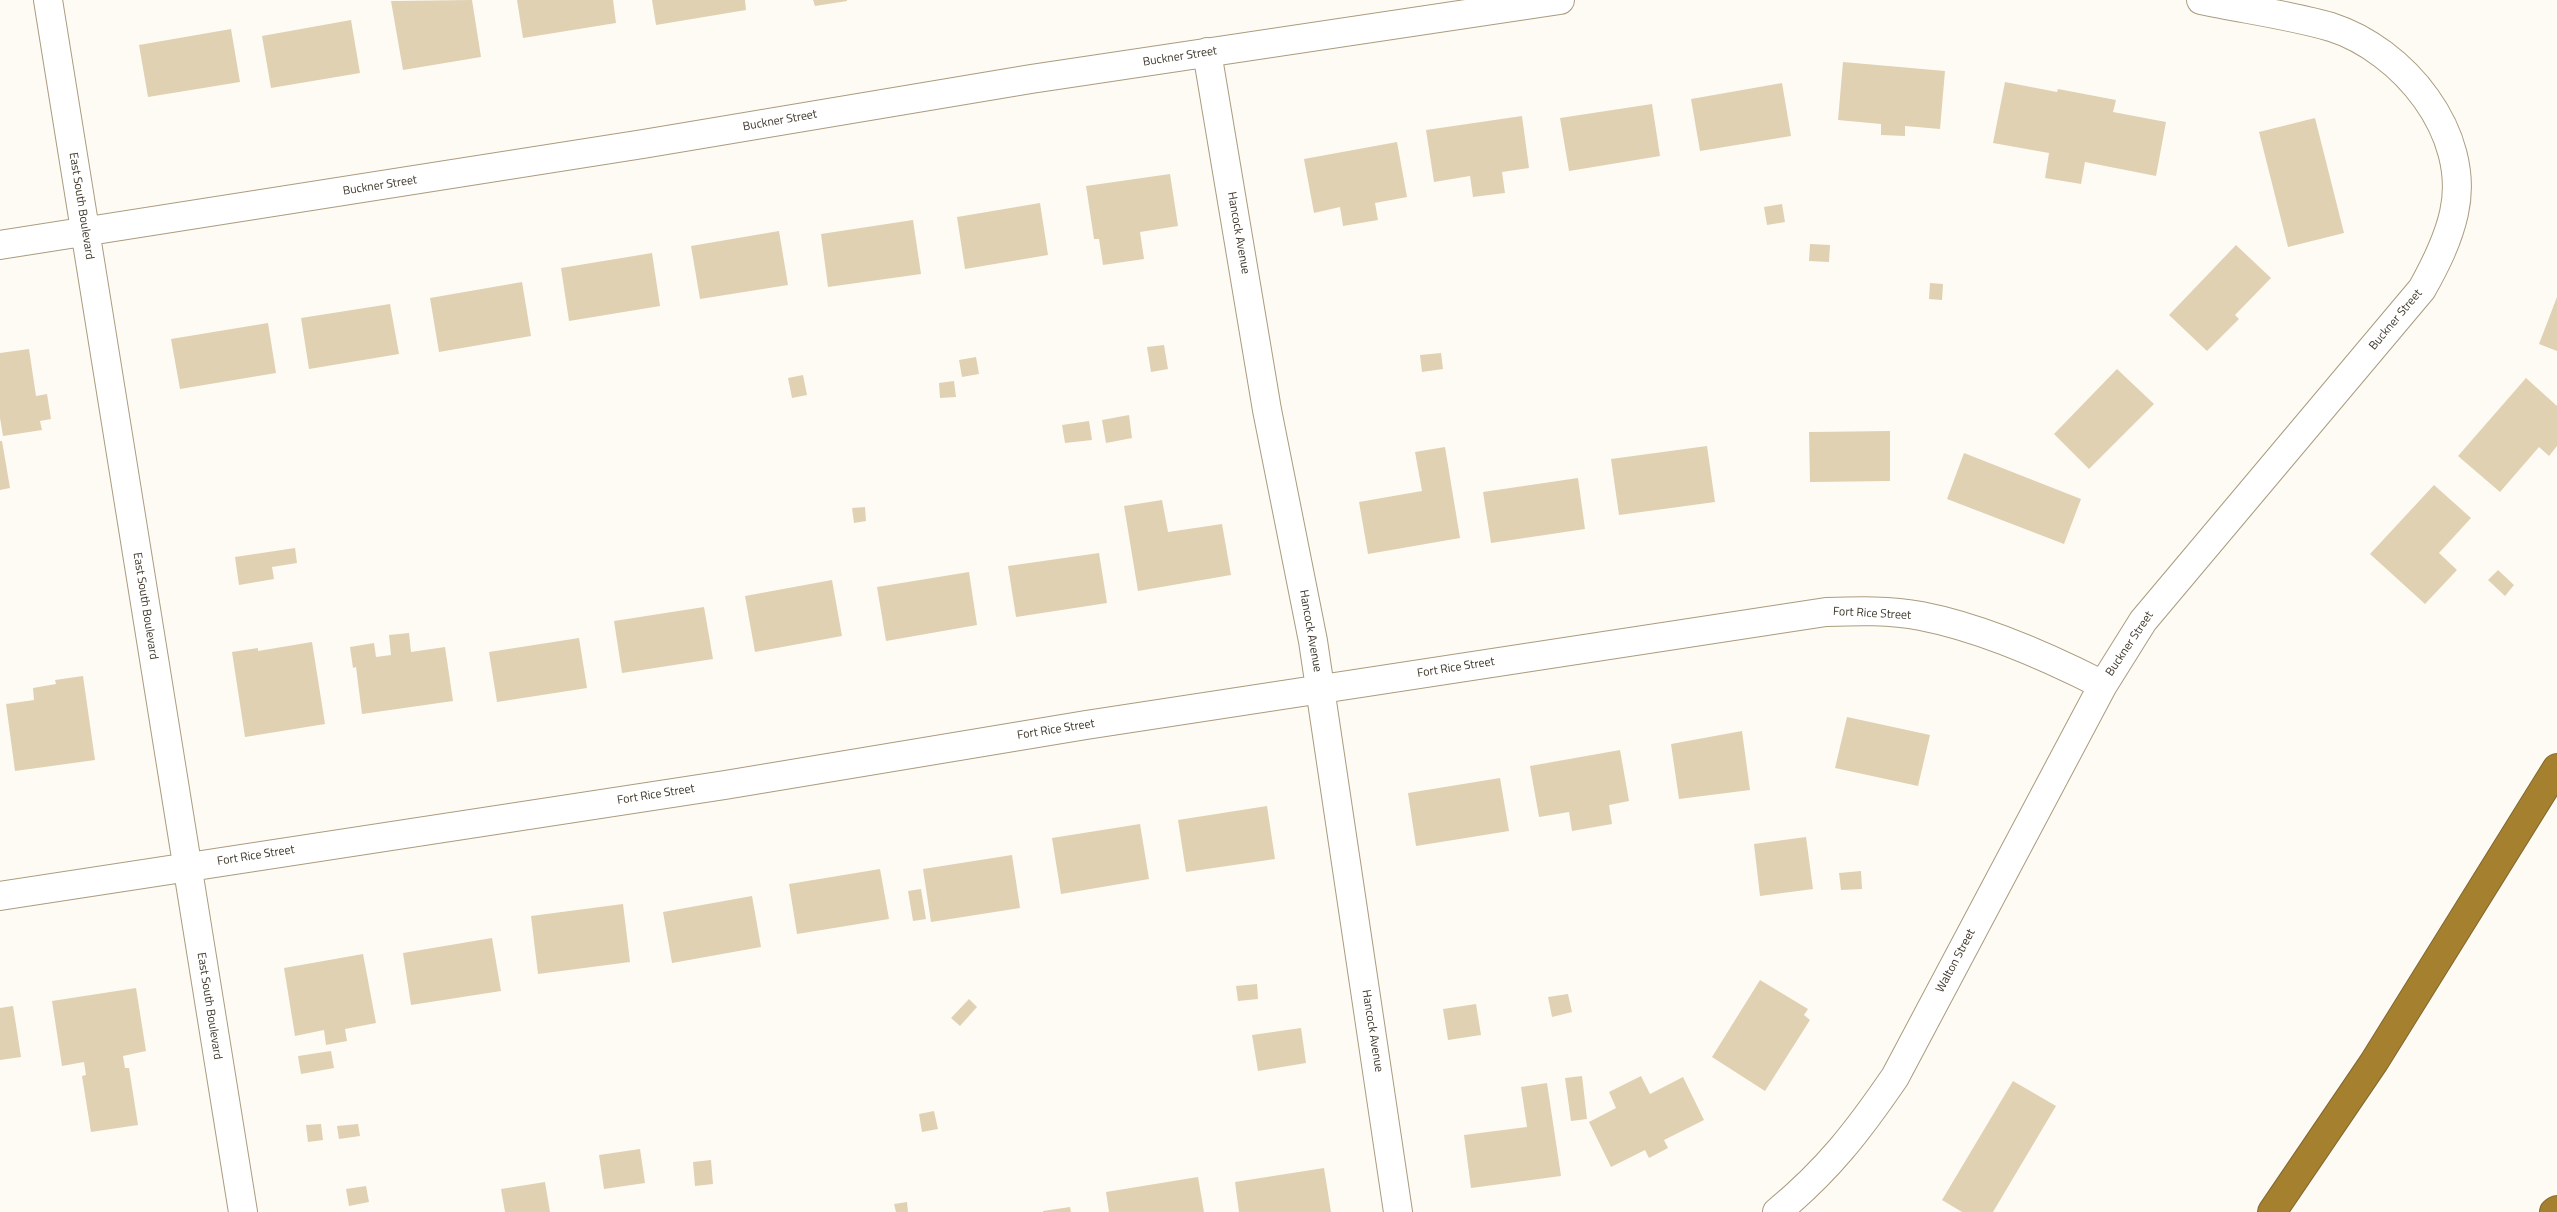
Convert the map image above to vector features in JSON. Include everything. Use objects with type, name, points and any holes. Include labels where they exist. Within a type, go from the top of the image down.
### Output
[{"type":"highway","points":[[2272,1212],[2374,1062],[2557,768]]},
{"type":"street","name":"East South Boulevard","points":[[48,0],[243,1212]]},
{"type":"street","name":"Buckner Street","points":[[0,245],[1208,52],[1560,0]]},
{"type":"street","name":"Buckner Street","points":[[2102,685],[2143,621],[2422,289],[2442,252],[2455,211],[2456,174],[2448,138],[2427,98],[2395,62],[2368,44],[2331,28],[2201,0]]},
{"type":"street","name":"Hancock Avenue","points":[[1208,52],[1267,410],[1321,689],[1398,1212]]},
{"type":"street","name":"Fort Rice Street","points":[[0,896],[186,866],[725,785],[1321,689],[1826,612],[1874,611],[1921,616],[1979,632],[2074,670],[2102,685]]},
{"type":"street","name":"Walton Street","points":[[1777,1212],[1810,1185],[1856,1134],[1895,1077],[2102,685]]},
{"type":"building","points":[[472,0],[481,57],[403,70],[391,1]]},
{"type":"building","points":[[517,0],[613,0],[616,23],[523,38]]},
{"type":"building","points":[[652,0],[745,0],[746,10],[656,25]]},
{"type":"building","points":[[813,0],[847,0],[847,1],[815,6]]},
{"type":"building","points":[[351,20],[360,73],[271,88],[262,36]]},
{"type":"building","points":[[231,29],[240,82],[148,97],[139,45]]},
{"type":"building","points":[[1843,62],[1945,71],[1940,129],[1905,126],[1905,136],[1881,135],[1881,124],[1838,120]]},
{"type":"building","points":[[2005,82],[2057,92],[2058,89],[2116,100],[2113,112],[2166,122],[2156,176],[2085,162],[2081,184],[2045,178],[2049,153],[1993,143]]},
{"type":"building","points":[[1782,83],[1791,136],[1700,151],[1691,99]]},
{"type":"building","points":[[1652,104],[1660,156],[1569,171],[1560,118]]},
{"type":"building","points":[[1522,116],[1529,168],[1502,172],[1505,193],[1473,197],[1470,176],[1434,182],[1426,130]]},
{"type":"building","points":[[2315,118],[2344,233],[2288,247],[2259,132]]},
{"type":"building","points":[[1397,142],[1407,197],[1375,203],[1378,220],[1343,226],[1340,207],[1314,213],[1304,159]]},
{"type":"building","points":[[1170,174],[1178,226],[1140,232],[1144,259],[1103,265],[1099,239],[1094,239],[1086,186]]},
{"type":"building","points":[[1040,203],[1048,255],[965,269],[957,217]]},
{"type":"building","points":[[1782,204],[1785,222],[1767,225],[1764,207]]},
{"type":"building","points":[[913,220],[921,274],[828,287],[821,234]]},
{"type":"building","points":[[779,231],[788,285],[700,299],[691,246]]},
{"type":"building","points":[[1810,244],[1830,245],[1829,262],[1809,261]]},
{"type":"building","points":[[2236,245],[2271,278],[2235,315],[2239,319],[2207,351],[2169,315]]},
{"type":"building","points":[[652,253],[660,306],[569,321],[561,268]]},
{"type":"building","points":[[522,282],[531,336],[439,352],[430,298]]},
{"type":"building","points":[[1930,283],[1943,284],[1942,300],[1929,299]]},
{"type":"building","points":[[2557,297],[2557,351],[2539,344]]},
{"type":"building","points":[[390,304],[399,354],[309,369],[301,318]]},
{"type":"building","points":[[268,323],[276,373],[180,389],[171,339]]},
{"type":"building","points":[[1164,345],[1168,369],[1151,372],[1147,347]]},
{"type":"building","points":[[29,349],[36,396],[47,394],[51,419],[40,421],[42,430],[3,436],[0,418],[0,353]]},
{"type":"building","points":[[1441,353],[1443,369],[1422,372],[1420,355]]},
{"type":"building","points":[[976,357],[979,374],[962,377],[959,360]]},
{"type":"building","points":[[2117,369],[2154,404],[2089,469],[2054,434]]},
{"type":"building","points":[[803,375],[807,395],[792,398],[788,378]]},
{"type":"building","points":[[2526,378],[2557,406],[2557,446],[2549,456],[2539,447],[2500,492],[2458,456]]},
{"type":"building","points":[[954,381],[956,397],[940,398],[939,383]]},
{"type":"building","points":[[1129,415],[1132,438],[1106,443],[1102,420]]},
{"type":"building","points":[[1089,421],[1092,440],[1065,443],[1062,425]]},
{"type":"building","points":[[1890,431],[1890,481],[1810,482],[1809,432]]},
{"type":"building","points":[[0,441],[2,441],[10,488],[0,490]]},
{"type":"building","points":[[1707,446],[1715,502],[1619,515],[1611,459]]},
{"type":"building","points":[[1445,447],[1460,538],[1368,554],[1359,502],[1422,491],[1415,452]]},
{"type":"building","points":[[1964,453],[2081,499],[2064,544],[1947,499]]},
{"type":"building","points":[[1578,478],[1585,529],[1491,543],[1483,492]]},
{"type":"building","points":[[2434,485],[2471,518],[2439,553],[2457,570],[2425,604],[2370,554]]},
{"type":"building","points":[[1162,500],[1168,532],[1222,524],[1231,575],[1138,591],[1124,506]]},
{"type":"building","points":[[865,507],[866,521],[854,523],[852,508]]},
{"type":"building","points":[[295,548],[297,563],[272,567],[274,579],[239,585],[235,557]]},
{"type":"building","points":[[1099,553],[1107,603],[1016,617],[1008,566]]},
{"type":"building","points":[[2498,570],[2514,585],[2505,596],[2488,580]]},
{"type":"building","points":[[969,572],[977,625],[886,641],[877,587]]},
{"type":"building","points":[[832,580],[842,636],[755,652],[745,596]]},
{"type":"building","points":[[704,607],[713,659],[622,673],[614,621]]},
{"type":"building","points":[[409,633],[411,652],[445,647],[453,701],[362,714],[356,667],[353,668],[350,647],[374,643],[376,657],[391,655],[389,635]]},
{"type":"building","points":[[579,638],[587,688],[497,702],[489,652]]},
{"type":"building","points":[[312,642],[325,724],[245,737],[232,652],[258,648],[258,651]]},
{"type":"building","points":[[83,676],[95,760],[15,771],[6,704],[34,700],[33,688],[56,684],[55,680]]},
{"type":"building","points":[[1847,717],[1930,735],[1918,786],[1835,768]]},
{"type":"building","points":[[1742,731],[1750,790],[1679,799],[1671,744]]},
{"type":"building","points":[[1620,750],[1629,801],[1609,805],[1612,824],[1572,831],[1569,812],[1539,817],[1530,766]]},
{"type":"building","points":[[1500,778],[1509,831],[1416,846],[1408,793]]},
{"type":"building","points":[[1267,806],[1275,859],[1186,872],[1178,820]]},
{"type":"building","points":[[1140,824],[1149,879],[1061,894],[1052,838]]},
{"type":"building","points":[[1806,837],[1813,889],[1760,896],[1754,844]]},
{"type":"building","points":[[1012,855],[1020,908],[931,922],[923,869]]},
{"type":"building","points":[[880,869],[889,919],[797,934],[789,884]]},
{"type":"building","points":[[1861,871],[1862,889],[1841,890],[1839,873]]},
{"type":"building","points":[[921,889],[926,919],[913,921],[908,891]]},
{"type":"building","points":[[752,896],[761,947],[672,963],[663,912]]},
{"type":"building","points":[[623,904],[630,962],[538,974],[531,916]]},
{"type":"building","points":[[492,938],[501,991],[411,1005],[403,953]]},
{"type":"building","points":[[363,954],[376,1023],[345,1029],[347,1041],[326,1045],[324,1030],[295,1036],[284,968]]},
{"type":"building","points":[[1760,980],[1808,1009],[1804,1015],[1810,1020],[1765,1091],[1712,1057]]},
{"type":"building","points":[[1257,984],[1258,999],[1238,1001],[1236,986]]},
{"type":"building","points":[[136,988],[146,1051],[123,1056],[125,1068],[129,1068],[138,1125],[91,1132],[82,1076],[86,1075],[84,1062],[62,1066],[52,1001]]},
{"type":"building","points":[[1568,994],[1572,1012],[1552,1017],[1548,997]]},
{"type":"building","points":[[969,999],[977,1007],[960,1026],[951,1018]]},
{"type":"building","points":[[1476,1004],[1481,1035],[1448,1040],[1443,1009]]},
{"type":"building","points":[[13,1006],[21,1057],[0,1060],[0,1008]]},
{"type":"building","points":[[1301,1028],[1306,1063],[1258,1071],[1252,1035]]},
{"type":"building","points":[[331,1051],[334,1068],[301,1074],[298,1056]]},
{"type":"building","points":[[1582,1076],[1587,1119],[1571,1121],[1565,1078]]},
{"type":"building","points":[[1641,1076],[1650,1094],[1683,1077],[1704,1120],[1664,1140],[1668,1148],[1649,1158],[1645,1150],[1611,1167],[1589,1122],[1616,1108],[1609,1092]]},
{"type":"building","points":[[2013,1081],[2056,1106],[1993,1212],[1962,1212],[1942,1200]]},
{"type":"building","points":[[1547,1083],[1561,1176],[1471,1188],[1464,1135],[1527,1127],[1521,1087]]},
{"type":"building","points":[[934,1111],[938,1129],[922,1132],[919,1114]]},
{"type":"building","points":[[321,1124],[323,1140],[308,1142],[306,1125]]},
{"type":"building","points":[[358,1124],[360,1136],[339,1139],[337,1126]]},
{"type":"building","points":[[640,1149],[645,1183],[604,1189],[599,1155]]},
{"type":"building","points":[[711,1160],[713,1184],[695,1186],[693,1162]]},
{"type":"building","points":[[1324,1168],[1331,1212],[1239,1212],[1235,1182]]},
{"type":"building","points":[[1198,1177],[1204,1212],[1109,1212],[1106,1192]]},
{"type":"building","points":[[545,1182],[550,1212],[505,1212],[501,1189]]},
{"type":"building","points":[[366,1186],[369,1202],[349,1206],[346,1189]]},
{"type":"building","points":[[907,1202],[908,1212],[896,1212],[894,1204]]},
{"type":"building","points":[[1070,1207],[1071,1212],[1043,1212],[1043,1211]]}]
